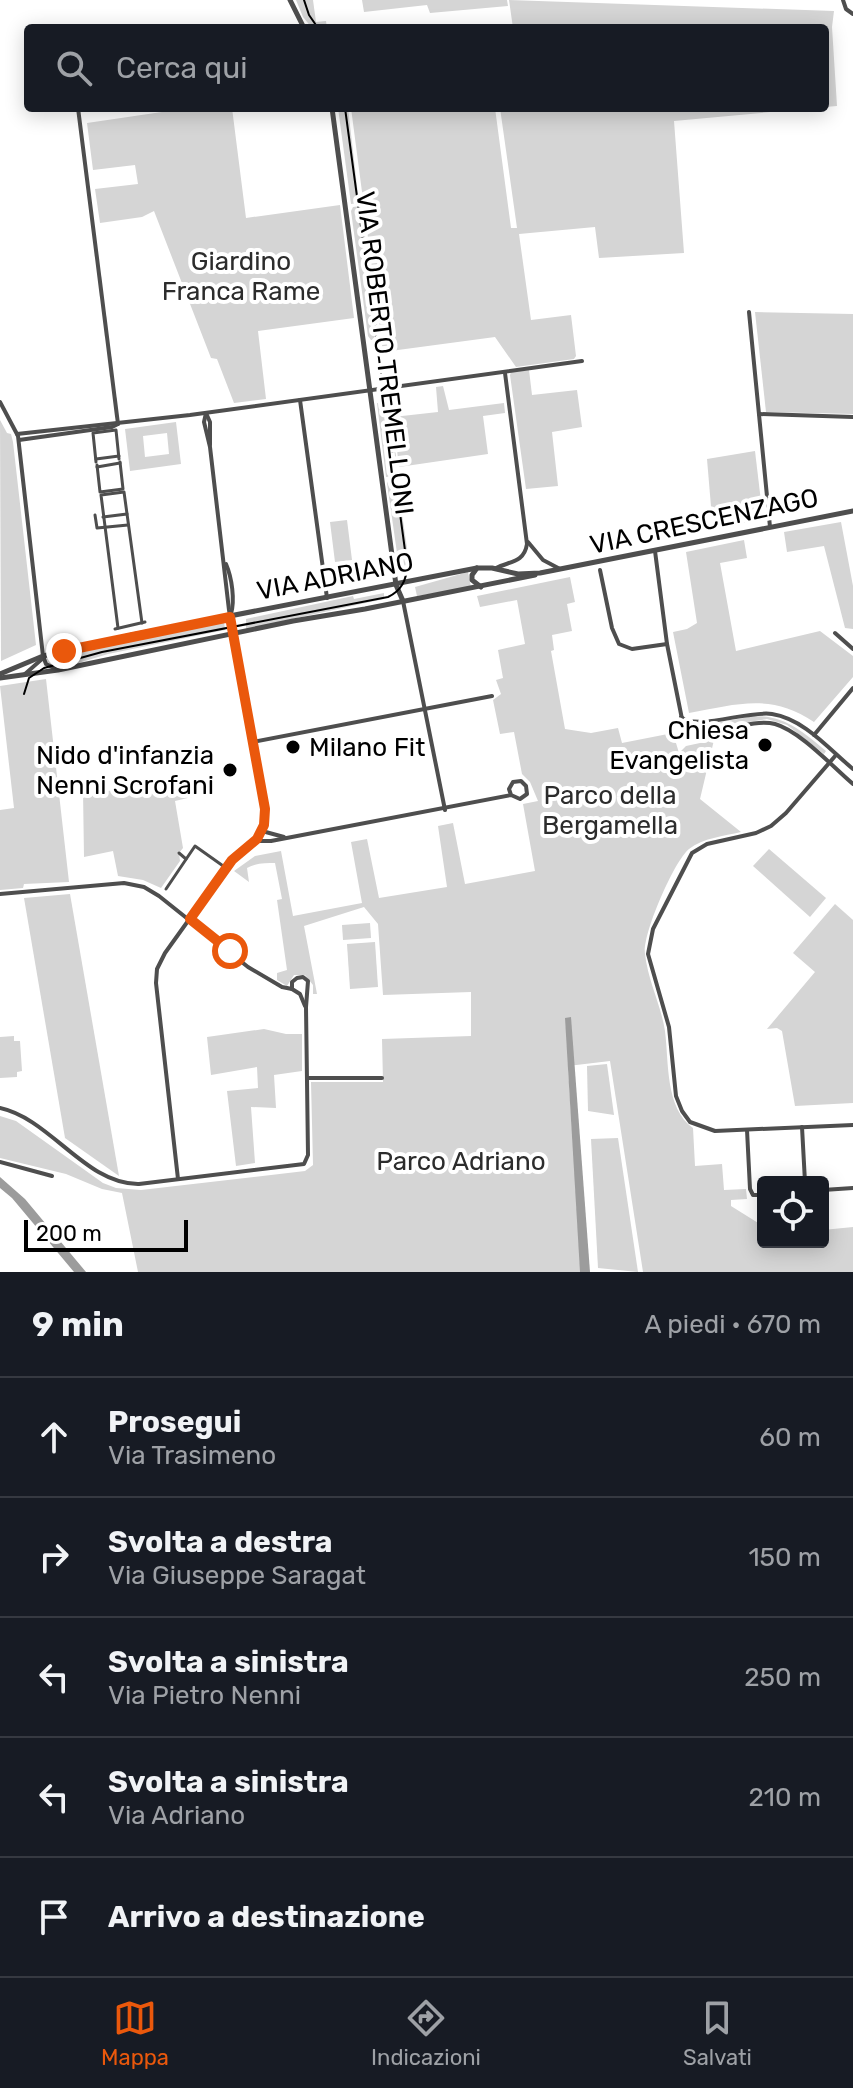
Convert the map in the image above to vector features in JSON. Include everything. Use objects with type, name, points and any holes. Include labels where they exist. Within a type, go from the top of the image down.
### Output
[{"type":"street","points":[[290,0],[302,24]]},
{"type":"street","points":[[843,0],[846,9],[853,14]]},
{"type":"street","points":[[74,112],[79,119]]},
{"type":"street","points":[[78,112],[118,424]]},
{"type":"street","name":"VIA ROBERTO TREMELLONI","points":[[333,112],[396,585],[403,601]]},
{"type":"street","points":[[749,312],[770,527]]},
{"type":"street","points":[[18,437],[112,427],[582,361]]},
{"type":"street","points":[[496,568],[520,560],[526,552],[527,542],[505,373]]},
{"type":"street","points":[[300,400],[327,598]]},
{"type":"street","points":[[0,402],[18,437],[43,656],[46,664],[58,670]]},
{"type":"street","points":[[178,1179],[156,975],[162,958],[226,868],[255,841],[265,814],[230,617],[233,608],[230,576],[224,561],[204,422],[206,413]]},
{"type":"street","points":[[759,414],[853,417]]},
{"type":"street","points":[[116,430],[120,460],[123,489],[100,492],[93,433],[116,430]]},
{"type":"street","points":[[97,463],[120,460]]},
{"type":"street","points":[[97,463],[120,460]]},
{"type":"street","points":[[124,492],[143,622],[116,629],[103,517],[101,495],[124,492]]},
{"type":"street","name":"VIA CRESCENZAGO","points":[[563,570],[853,511]]},
{"type":"street","points":[[103,517],[127,514]]},
{"type":"street","points":[[95,515],[97,528],[128,525]]},
{"type":"street","points":[[527,542],[545,562],[563,570]]},
{"type":"street","points":[[655,551],[667,644],[682,724],[688,732]]},
{"type":"street","points":[[217,562],[224,561]]},
{"type":"street","points":[[477,568],[472,573],[472,580],[484,587]]},
{"type":"street","name":"VIA ADRIANO","points":[[0,676],[43,656],[132,635],[477,568],[496,568],[518,574],[563,570]]},
{"type":"street","points":[[600,570],[612,628],[619,644],[632,649],[667,644]]},
{"type":"street","name":"VIA ADRIANO","points":[[0,676],[58,670],[300,619],[484,587],[540,573]]},
{"type":"street","points":[[403,601],[445,810]]},
{"type":"street","points":[[835,633],[853,649]]},
{"type":"street","points":[[23,676],[43,656]]},
{"type":"street","points":[[814,735],[853,688]]},
{"type":"street","points":[[253,742],[492,696]]},
{"type":"street","points":[[682,724],[769,713],[788,718],[814,735],[853,769]]},
{"type":"street","points":[[680,715],[694,724]]},
{"type":"street","points":[[688,732],[752,722],[772,723],[788,730],[853,784]]},
{"type":"street","points":[[688,732],[694,724]]},
{"type":"street","points":[[836,755],[771,826],[756,833],[707,844],[686,861],[650,938],[649,962],[670,1032],[676,1092],[681,1109],[690,1122],[707,1130],[853,1125]]},
{"type":"street","points":[[520,781],[526,786],[527,794],[522,799],[511,795],[513,782],[520,781]]},
{"type":"street","points":[[255,841],[267,842],[511,795]]},
{"type":"street","points":[[261,831],[286,837]]},
{"type":"street","points":[[166,889],[195,846],[226,868]]},
{"type":"street","points":[[179,853],[186,859]]},
{"type":"street","points":[[0,894],[133,884],[157,894],[248,967],[300,994],[306,1007]]},
{"type":"street","points":[[0,1108],[24,1118],[115,1181],[136,1184],[306,1163],[306,992],[309,983],[303,977],[293,980],[292,989]]},
{"type":"street","points":[[300,994],[306,992]]},
{"type":"street","points":[[307,1078],[382,1078]]},
{"type":"street","points":[[802,1127],[805,1176]]},
{"type":"street","points":[[747,1130],[750,1189],[753,1195],[757,1195]]},
{"type":"street","points":[[0,1162],[52,1176]]},
{"type":"street","points":[[829,1190],[853,1188]]},
{"type":"green space","points":[[296,0],[313,0],[316,22],[326,21],[326,24],[309,24]]},
{"type":"green space","points":[[362,0],[507,0],[508,6],[430,13],[427,5],[364,12]]},
{"type":"green space","points":[[509,0],[834,11],[832,27],[837,106],[829,107],[829,24],[512,24]]},
{"type":"green space","name":"Giardino Franca Rame","points":[[162,112],[233,112],[246,218],[340,205],[354,318],[258,331],[266,399],[234,403],[217,359],[211,358],[154,211],[142,217],[100,223],[95,189],[138,184],[135,165],[93,170],[87,123]]},
{"type":"green space","points":[[339,112],[348,112],[359,203],[351,204]]},
{"type":"green space","points":[[352,112],[496,112],[511,228],[517,228],[501,112],[771,112],[674,121],[684,253],[599,258],[595,227],[519,234],[531,320],[571,315],[574,359],[516,367],[495,337],[383,352]]},
{"type":"green space","points":[[361,206],[379,339],[371,340],[351,211],[353,207]]},
{"type":"green space","points":[[755,312],[853,314],[853,414],[766,412]]},
{"type":"green space","points":[[529,370],[532,395],[577,390],[582,427],[552,432],[558,486],[526,489],[510,375],[511,372]]},
{"type":"green space","points":[[443,386],[449,410],[504,403],[505,413],[483,416],[488,454],[399,467],[393,417],[438,412],[436,387]]},
{"type":"green space","points":[[385,402],[391,420],[397,463],[394,476],[386,477],[377,403]]},
{"type":"green space","points":[[0,420],[13,442],[36,645],[1,661]]},
{"type":"green space","points":[[176,422],[181,464],[130,471],[125,429]],"holes":[[[167,433],[169,454],[145,457],[143,436]]]},
{"type":"green space","points":[[755,451],[762,510],[758,519],[713,530],[707,459]]},
{"type":"green space","points":[[397,479],[410,569],[409,573],[400,574],[387,483]]},
{"type":"green space","points":[[347,520],[352,560],[335,562],[330,522]]},
{"type":"green space","points":[[841,522],[853,586],[853,629],[845,628],[824,546],[787,552],[784,532]]},
{"type":"green space","points":[[744,540],[747,558],[720,563],[736,651],[820,631],[853,656],[853,677],[814,722],[783,707],[768,704],[739,704],[689,713],[673,632],[697,623],[686,552]]},
{"type":"green space","points":[[468,572],[471,587],[417,596],[415,587]]},
{"type":"green space","points":[[570,577],[575,602],[567,604],[572,631],[552,635],[554,650],[551,651],[565,729],[591,733],[618,728],[622,743],[673,733],[679,753],[686,746],[714,740],[700,799],[741,832],[701,842],[683,856],[660,899],[645,945],[665,1031],[673,1097],[677,1109],[693,1128],[695,1166],[722,1164],[724,1190],[746,1189],[747,1199],[731,1200],[731,1206],[757,1222],[757,1248],[829,1248],[829,1229],[853,1227],[853,1272],[643,1272],[610,1061],[568,1066],[581,1272],[138,1272],[122,1193],[102,1189],[66,1174],[0,1158],[0,1116],[16,1121],[103,1183],[116,1188],[141,1190],[305,1171],[313,1165],[311,1082],[383,1082],[382,1039],[471,1036],[471,992],[383,995],[378,924],[364,907],[304,926],[317,994],[313,994],[313,985],[305,975],[294,975],[287,986],[277,980],[277,973],[287,970],[277,900],[282,899],[275,863],[247,868],[249,882],[234,871],[255,856],[281,851],[293,916],[362,903],[351,842],[367,839],[379,898],[447,887],[438,826],[453,823],[465,884],[535,871],[523,804],[538,801],[530,782],[522,774],[514,732],[500,734],[493,700],[501,694],[496,680],[503,678],[498,650],[525,644],[517,600],[480,607],[477,596]]},
{"type":"green space","points":[[384,593],[384,599],[246,629],[246,619],[353,596],[354,599]]},
{"type":"green space","points":[[224,621],[225,630],[108,654],[65,667],[61,656],[106,643]]},
{"type":"green space","points":[[46,679],[69,882],[24,884],[23,888],[0,890],[0,810],[14,808],[0,686]]},
{"type":"green space","points":[[754,716],[785,722],[826,751],[824,754],[787,725],[767,719],[695,731],[695,727]]},
{"type":"green space","points":[[192,790],[192,797],[175,801],[183,848],[179,853],[180,861],[161,888],[143,880],[118,876],[113,851],[84,857],[83,791]]},
{"type":"green space","points":[[769,849],[826,898],[810,917],[753,866]]},
{"type":"green space","points":[[70,894],[119,1176],[65,1138],[24,898]]},
{"type":"green space","points":[[835,904],[853,920],[853,1103],[795,1106],[782,1031],[767,1029],[815,972],[793,953]]},
{"type":"green space","points":[[370,923],[371,938],[343,940],[342,925]]},
{"type":"green space","points":[[375,942],[378,987],[350,989],[347,944]]},
{"type":"green space","points":[[264,1029],[302,1034],[302,1071],[274,1075],[276,1108],[251,1107],[255,1163],[236,1166],[227,1091],[258,1088],[257,1067],[211,1075],[207,1037]]},
{"type":"green space","points":[[14,1036],[14,1041],[20,1041],[22,1071],[17,1072],[17,1077],[0,1078],[0,1037]]},
{"type":"green space","points":[[607,1064],[614,1115],[588,1111],[587,1066]]},
{"type":"green space","points":[[618,1138],[638,1272],[598,1268],[591,1139]]},
{"type":"shaded area","points":[[571,1017],[590,1272],[580,1272],[565,1018]]},
{"type":"shaded area","points":[[0,1177],[25,1199],[86,1272],[74,1272],[0,1188]]},
{"type":"tram line","points":[[304,0],[315,24]]},
{"type":"tram line","points":[[24,694],[29,678],[44,668],[102,652],[388,597],[402,584],[407,565],[346,112]]},
{"type":"place","name":"Chiesa Evangelista","points":[[765,745]]},
{"type":"place","name":"Milano Fit","points":[[293,747]]},
{"type":"place","name":"Nido d'infanzia Nenni Scrofani","points":[[230,770]]},
{"type":"route","points":[[64,651],[230,617],[265,821],[257,839],[232,860],[190,919],[230,951]]},
{"type":"park label","name":"Parco della Bergamella","points":[[610,810]]},
{"type":"park label","name":"Parco Adriano","points":[[461,1161]]}]
